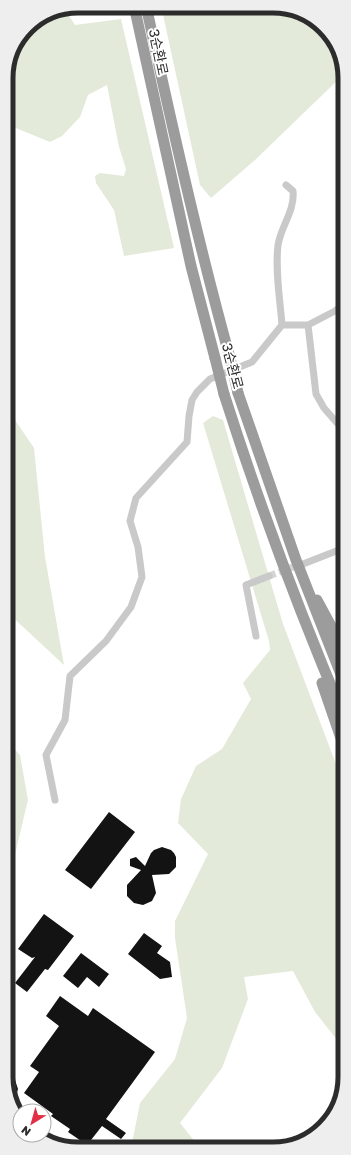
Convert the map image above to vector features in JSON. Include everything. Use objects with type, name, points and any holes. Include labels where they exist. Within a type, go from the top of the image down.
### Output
[{"type":"highway","name":"3순환로","points":[[136,13],[188,251],[224,394],[262,508],[305,626],[338,703]]},
{"type":"highway","name":"3순환로","points":[[148,13],[188,196],[238,393],[338,666]]},
{"type":"highway","points":[[262,508],[338,730]]},
{"type":"highway","points":[[299,562],[338,638]]},
{"type":"street","points":[[55,800],[46,755],[64,720],[70,676],[110,635],[131,607],[142,577],[138,547],[130,521],[136,498],[187,442],[192,400],[197,392],[210,379],[252,362],[282,325],[276,264],[279,242],[294,203],[293,192],[286,185]]},
{"type":"street","points":[[282,325],[308,325],[338,308]]},
{"type":"street","points":[[308,325],[316,394],[324,408],[338,423]]},
{"type":"street","points":[[299,562],[338,550]]},
{"type":"street","points":[[256,636],[246,585],[269,576]]},
{"type":"green space","points":[[163,13],[273,13],[294,16],[309,24],[325,38],[335,57],[338,80],[255,160],[211,198],[200,185]]},
{"type":"green space","points":[[68,14],[75,25],[121,19],[174,248],[124,256],[114,210],[96,183],[95,176],[100,173],[124,176],[126,169],[119,147],[107,85],[88,95],[80,117],[62,136],[50,142],[13,127],[13,74],[14,66],[18,62],[18,54],[26,38],[35,29],[57,16]]},
{"type":"green space","points":[[213,416],[223,420],[283,624],[338,769],[338,1041],[315,1012],[293,971],[244,977],[248,999],[222,1068],[180,1123],[195,1142],[132,1142],[140,1103],[175,1059],[187,1018],[175,938],[175,921],[208,854],[178,823],[181,799],[196,766],[222,749],[251,699],[243,683],[270,650],[269,641],[203,423]]},
{"type":"green space","points":[[13,417],[34,448],[45,557],[64,665],[13,618]]},
{"type":"green space","points":[[13,747],[20,755],[28,800],[13,863]]},
{"type":"building","points":[[109,812],[135,832],[91,889],[65,870]]},
{"type":"building","points":[[162,847],[171,850],[174,853],[176,857],[176,867],[169,874],[152,875],[156,893],[152,901],[143,905],[134,903],[127,896],[127,885],[141,870],[130,866],[130,859],[136,857],[145,866],[151,853]]},
{"type":"building","points":[[44,914],[74,936],[48,970],[45,969],[27,992],[15,983],[35,957],[32,958],[18,949]]},
{"type":"building","points":[[144,933],[162,946],[157,953],[170,962],[172,977],[160,979],[128,954]]},
{"type":"building","points":[[81,953],[109,974],[99,987],[87,977],[78,988],[63,976]]},
{"type":"building","points":[[60,996],[88,1016],[93,1008],[155,1052],[106,1119],[126,1133],[121,1139],[102,1126],[91,1140],[94,1142],[83,1142],[68,1132],[70,1129],[52,1117],[52,1103],[38,1103],[24,1093],[39,1072],[30,1066],[59,1026],[46,1016]]},
{"type":"building","points":[[13,1078],[18,1089],[16,1097]]},
{"type":"tunnel","points":[[269,576],[301,564]]}]
